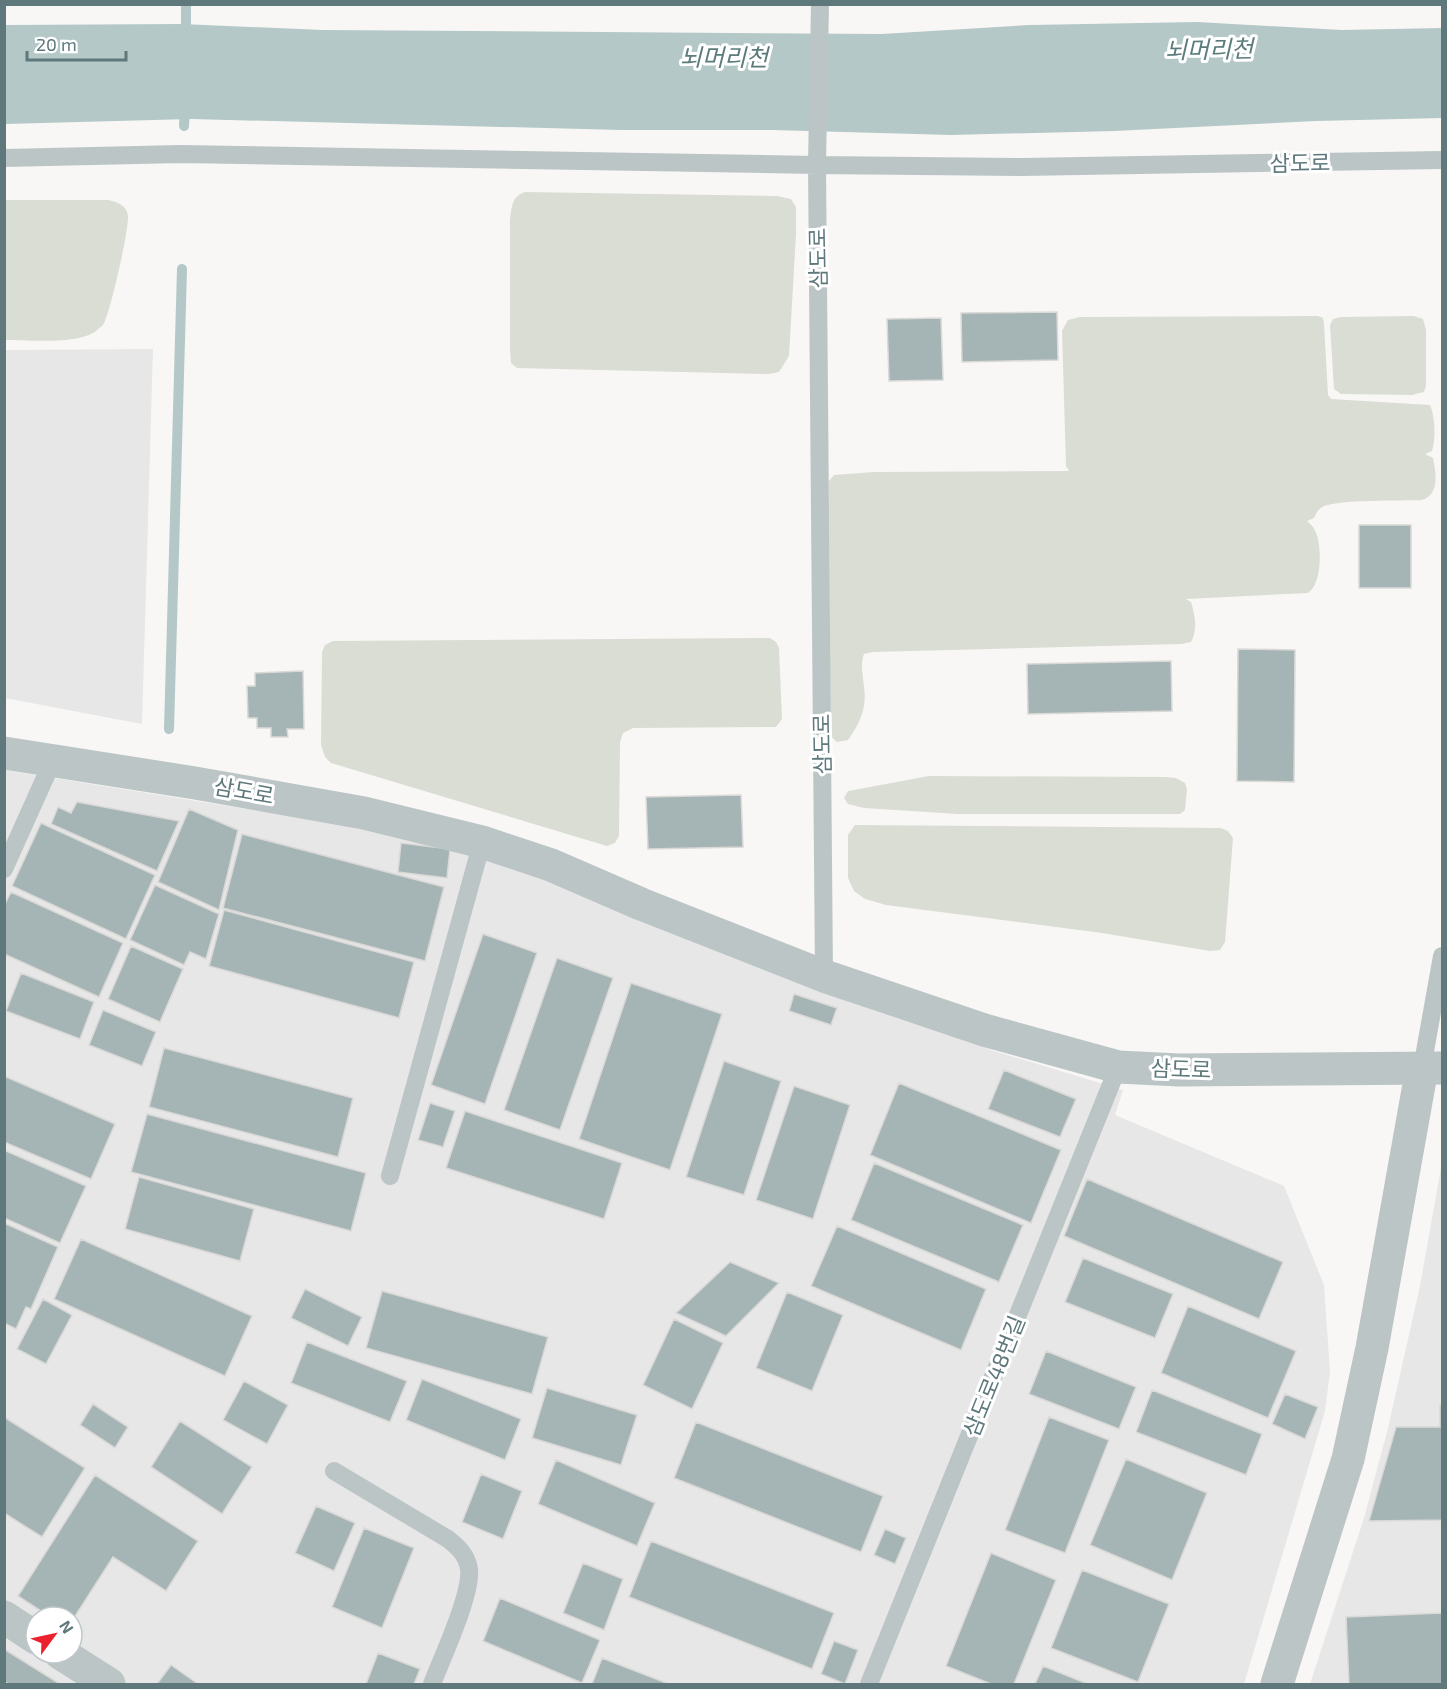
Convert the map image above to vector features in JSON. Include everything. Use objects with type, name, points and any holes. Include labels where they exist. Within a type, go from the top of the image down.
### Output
[{"type":"street","name":"삼도로","points":[[4,753],[195,783],[364,813],[482,842],[551,865],[641,904],[824,976],[984,1030],[1118,1067],[1179,1070],[1432,1068]]},
{"type":"street","points":[[1277,1684],[1348,1459],[1432,1068]]},
{"type":"street","points":[[4,1617],[24,1630]]},
{"type":"street","points":[[79,1665],[109,1684]]},
{"type":"lane","points":[[4,158],[181,154],[817,165],[820,4]]},
{"type":"lane","name":"삼도로","points":[[824,976],[817,165],[1022,167],[1443,160]]},
{"type":"lane","points":[[4,869],[52,760]]},
{"type":"lane","points":[[390,1176],[482,842]]},
{"type":"lane","points":[[1432,1068],[1443,956]]},
{"type":"lane","name":"삼도로48번길","points":[[869,1684],[1118,1067]]},
{"type":"lane","points":[[334,1471],[448,1539],[466,1558],[469,1569],[466,1594],[432,1684]]},
{"type":"shaded area","points":[[525,192],[777,196],[791,199],[796,207],[796,234],[789,356],[779,372],[769,374],[517,368],[511,363],[510,349],[510,220],[515,200]]},
{"type":"shaded area","points":[[4,200],[108,200],[126,209],[127,224],[114,289],[103,325],[96,331],[65,340],[5,340]]},
{"type":"shaded area","points":[[1318,316],[1323,318],[1324,324],[1328,395],[1331,399],[1430,405],[1434,421],[1434,440],[1432,451],[1425,454],[1433,458],[1436,476],[1434,488],[1428,497],[1422,500],[1341,503],[1322,507],[1314,518],[1307,521],[1315,531],[1319,547],[1320,565],[1313,589],[1308,593],[1186,599],[1191,602],[1195,617],[1195,633],[1191,642],[864,654],[862,666],[865,695],[859,721],[848,740],[837,742],[830,736],[829,481],[834,475],[874,472],[1069,471],[1066,466],[1062,331],[1068,320],[1080,317]]},
{"type":"shaded area","points":[[1414,316],[1423,319],[1426,330],[1426,386],[1424,392],[1412,395],[1341,394],[1334,389],[1330,325],[1333,319]]},
{"type":"shaded area","points":[[153,349],[142,724],[5,698],[5,350]]},
{"type":"shaded area","points":[[770,638],[779,648],[782,719],[776,727],[633,728],[623,733],[620,742],[619,836],[615,843],[607,846],[331,763],[325,757],[321,745],[322,652],[325,645],[333,641]]},
{"type":"shaded area","points":[[4,770],[408,835],[517,867],[852,1003],[991,1050],[1123,1090],[1115,1115],[1284,1186],[1324,1285],[1330,1372],[1325,1411],[1244,1684],[5,1684]]},
{"type":"shaded area","points":[[929,776],[1165,777],[1176,778],[1185,783],[1187,789],[1185,810],[1180,814],[958,814],[864,808],[848,804],[844,798],[848,791]]},
{"type":"shaded area","points":[[855,825],[1221,828],[1228,831],[1233,838],[1225,942],[1220,950],[1210,951],[1102,933],[886,905],[865,899],[854,891],[848,878],[848,835]]},
{"type":"shaded area","points":[[1442,1162],[1442,1684],[1310,1684],[1364,1518],[1388,1428],[1420,1286]]},
{"type":"water","name":"뇌머리천","points":[[1197,22],[1342,30],[1442,28],[1442,118],[951,135],[772,130],[621,130],[191,119],[5,124],[4,25],[182,24],[323,30],[882,34],[1030,25]]},
{"type":"building","points":[[1057,312],[1058,360],[962,362],[961,313]]},
{"type":"building","points":[[941,318],[943,380],[889,381],[887,319]]},
{"type":"building","points":[[1359,525],[1411,525],[1411,588],[1359,588]]},
{"type":"building","points":[[1238,649],[1295,650],[1294,782],[1237,781]]},
{"type":"building","points":[[1171,661],[1172,711],[1028,714],[1027,664]]},
{"type":"building","points":[[303,671],[304,729],[287,729],[288,737],[271,737],[271,728],[257,728],[257,718],[248,718],[247,686],[255,686],[255,673]]},
{"type":"building","points":[[741,795],[743,847],[648,849],[646,797]]},
{"type":"building","points":[[77,802],[179,821],[157,871],[51,824],[58,807],[71,813]]},
{"type":"building","points":[[189,809],[238,830],[219,910],[158,882]]},
{"type":"building","points":[[41,823],[155,875],[126,939],[12,886]]},
{"type":"building","points":[[242,834],[444,887],[425,961],[223,908]]},
{"type":"building","points":[[401,843],[450,849],[447,878],[398,872]]},
{"type":"building","points":[[155,885],[219,914],[206,959],[190,952],[184,965],[130,940]]},
{"type":"building","points":[[11,892],[123,943],[99,997],[4,954],[4,906]]},
{"type":"building","points":[[224,910],[414,962],[399,1018],[209,966]]},
{"type":"building","points":[[483,934],[537,953],[485,1104],[431,1085]]},
{"type":"building","points":[[131,946],[183,969],[160,1022],[108,999]]},
{"type":"building","points":[[557,958],[613,978],[560,1130],[504,1110]]},
{"type":"building","points":[[21,973],[94,1002],[80,1039],[6,1011]]},
{"type":"building","points":[[631,983],[722,1014],[670,1170],[579,1139]]},
{"type":"building","points":[[794,994],[837,1008],[831,1025],[789,1011]]},
{"type":"building","points":[[103,1010],[156,1032],[142,1066],[89,1045]]},
{"type":"building","points":[[164,1048],[353,1098],[338,1157],[149,1107]]},
{"type":"building","points":[[724,1061],[781,1081],[744,1195],[686,1177]]},
{"type":"building","points":[[1004,1070],[1076,1099],[1060,1137],[988,1109]]},
{"type":"building","points":[[4,1076],[115,1124],[91,1179],[4,1142]]},
{"type":"building","points":[[899,1083],[1061,1150],[1031,1223],[870,1155]]},
{"type":"building","points":[[794,1086],[850,1105],[813,1219],[756,1200]]},
{"type":"building","points":[[430,1103],[455,1111],[443,1147],[418,1140]]},
{"type":"building","points":[[465,1111],[622,1163],[604,1219],[446,1168]]},
{"type":"building","points":[[147,1114],[366,1173],[351,1231],[131,1172]]},
{"type":"building","points":[[4,1150],[86,1186],[60,1243],[4,1218]]},
{"type":"building","points":[[874,1163],[1023,1225],[999,1282],[851,1220]]},
{"type":"building","points":[[139,1177],[254,1209],[240,1261],[125,1229]]},
{"type":"building","points":[[1087,1179],[1283,1262],[1259,1319],[1064,1236]]},
{"type":"building","points":[[4,1223],[58,1247],[31,1309],[26,1307],[16,1329],[4,1323]]},
{"type":"building","points":[[837,1226],[986,1289],[961,1350],[811,1286]]},
{"type":"building","points":[[81,1239],[252,1316],[225,1376],[54,1299]]},
{"type":"building","points":[[1083,1258],[1173,1294],[1155,1338],[1065,1302]]},
{"type":"building","points":[[730,1262],[779,1283],[726,1336],[676,1313]]},
{"type":"building","points":[[305,1289],[362,1317],[348,1346],[291,1318]]},
{"type":"building","points":[[382,1291],[548,1337],[532,1394],[366,1348]]},
{"type":"building","points":[[787,1292],[843,1315],[812,1391],[756,1368]]},
{"type":"building","points":[[43,1299],[72,1315],[46,1364],[17,1349]]},
{"type":"building","points":[[1188,1306],[1296,1351],[1268,1418],[1161,1373]]},
{"type":"building","points":[[674,1319],[723,1343],[692,1409],[643,1385]]},
{"type":"building","points":[[307,1342],[407,1381],[390,1422],[291,1383]]},
{"type":"building","points":[[1046,1351],[1136,1387],[1119,1429],[1029,1394]]},
{"type":"building","points":[[422,1379],[521,1419],[505,1460],[406,1420]]},
{"type":"building","points":[[244,1381],[288,1405],[267,1444],[223,1420]]},
{"type":"building","points":[[547,1388],[637,1415],[621,1465],[532,1438]]},
{"type":"building","points":[[1152,1390],[1262,1434],[1246,1475],[1136,1432]]},
{"type":"building","points":[[1285,1394],[1318,1407],[1305,1439],[1272,1424]]},
{"type":"building","points":[[93,1404],[128,1427],[115,1448],[80,1425]]},
{"type":"building","points":[[1440,1405],[1442,1405],[1442,1520],[1369,1521],[1396,1427],[1440,1427]]},
{"type":"building","points":[[4,1417],[85,1468],[42,1537],[4,1513]]},
{"type":"building","points":[[1049,1417],[1109,1440],[1065,1553],[1005,1530]]},
{"type":"building","points":[[180,1421],[252,1467],[222,1514],[151,1467]]},
{"type":"building","points":[[696,1422],[883,1496],[861,1552],[674,1478]]},
{"type":"building","points":[[1126,1459],[1207,1493],[1172,1580],[1090,1545]]},
{"type":"building","points":[[556,1460],[655,1503],[637,1546],[538,1504]]},
{"type":"building","points":[[481,1474],[522,1491],[503,1539],[462,1522]]},
{"type":"building","points":[[95,1475],[198,1541],[166,1591],[113,1557],[82,1605],[32,1605],[18,1596]]},
{"type":"building","points":[[316,1506],[355,1523],[334,1571],[295,1553]]},
{"type":"building","points":[[364,1528],[414,1548],[382,1628],[332,1607]]},
{"type":"building","points":[[885,1529],[906,1538],[895,1564],[874,1555]]},
{"type":"building","points":[[651,1541],[834,1613],[812,1669],[629,1597]]},
{"type":"building","points":[[991,1553],[1056,1580],[1014,1684],[991,1684],[946,1666]]},
{"type":"building","points":[[583,1563],[623,1579],[604,1630],[563,1613]]},
{"type":"building","points":[[1082,1570],[1169,1604],[1138,1682],[1051,1648]]},
{"type":"building","points":[[500,1598],[600,1640],[582,1683],[483,1641]]},
{"type":"building","points":[[1442,1613],[1442,1684],[1349,1684],[1346,1617]]},
{"type":"building","points":[[834,1641],[858,1650],[845,1684],[821,1674]]},
{"type":"building","points":[[4,1649],[24,1662],[24,1665],[30,1665],[60,1684],[9,1684],[4,1682]]},
{"type":"building","points":[[378,1653],[420,1669],[414,1684],[366,1684]]},
{"type":"building","points":[[602,1658],[669,1684],[592,1684]]},
{"type":"building","points":[[171,1665],[198,1684],[157,1684]]},
{"type":"building","points":[[1043,1666],[1088,1684],[1035,1684]]},
{"type":"waterway","points":[[186,4],[186,37]]},
{"type":"waterway","points":[[184,126],[185,107]]},
{"type":"waterway","points":[[169,729],[182,269]]}]
